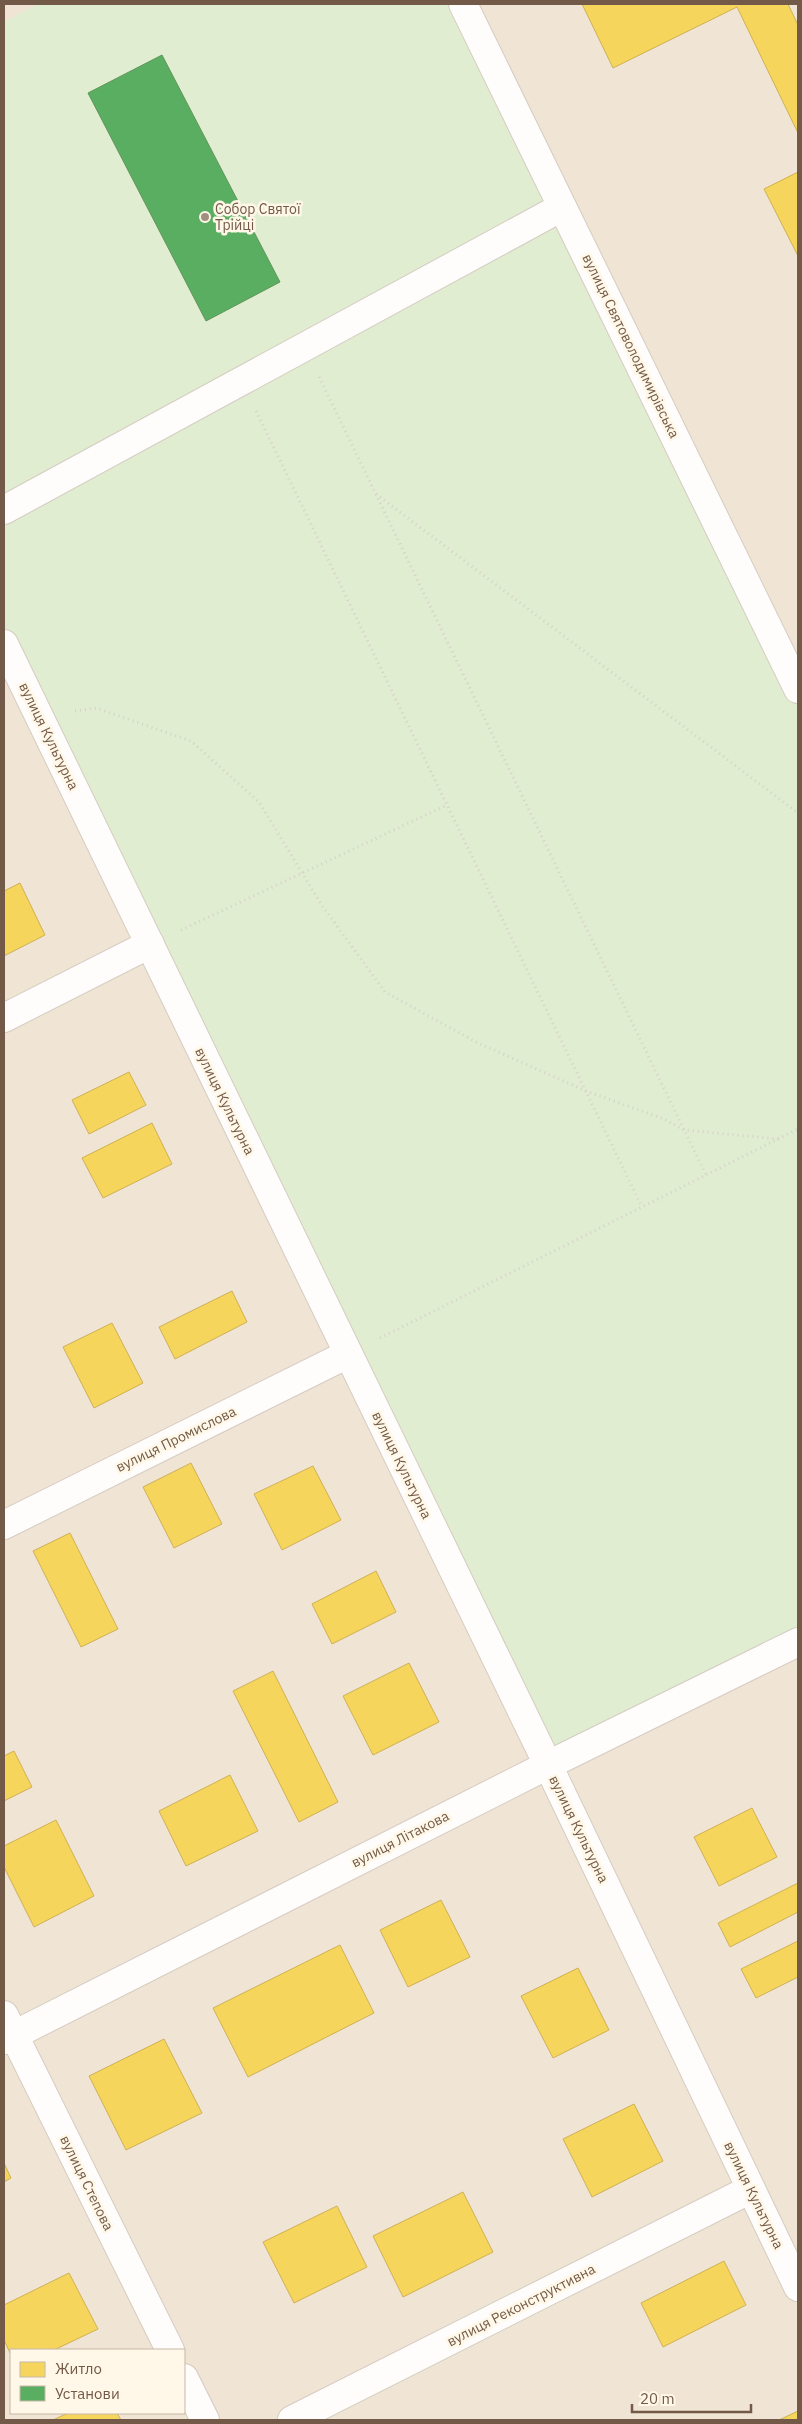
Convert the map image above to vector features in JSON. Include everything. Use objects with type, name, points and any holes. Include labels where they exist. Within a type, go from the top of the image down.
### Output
[{"type":"street","name":"вулиця Святоволодимирівська","points":[[463,4],[798,689]]},
{"type":"street","points":[[4,510],[562,207]]},
{"type":"street","name":"вулиця Культурна","points":[[4,644],[548,1765],[798,2287]]},
{"type":"street","points":[[4,1018],[150,944]]},
{"type":"street","name":"вулиця Промислова","points":[[4,1525],[348,1354]]},
{"type":"street","name":"вулиця Літакова","points":[[7,2030],[798,1642]]},
{"type":"street","name":"вулиця Степова","points":[[7,2030],[169,2349]]},
{"type":"street","name":"вулиця Реконструктивна","points":[[292,2420],[751,2189]]},
{"type":"street","points":[[185,2380],[205,2420]]},
{"type":"path","points":[[304,347],[706,1175]]},
{"type":"path","points":[[241,381],[642,1207]]},
{"type":"path","points":[[375,494],[798,813]]},
{"type":"path","points":[[40,717],[96,708],[191,742],[259,802],[321,904],[384,992],[476,1042],[586,1091],[664,1119],[684,1130],[779,1139]]},
{"type":"path","points":[[150,944],[447,805]]},
{"type":"path","points":[[348,1354],[798,1129]]},
{"type":"shaded area","points":[[4,4],[798,4],[798,2420],[4,2420]]},
{"type":"green space","points":[[38,4],[463,4],[798,689],[798,1642],[548,1765],[4,644],[4,22]]},
{"type":"building: Житло","points":[[582,4],[788,4],[798,25],[798,133],[737,7],[613,68]]},
{"type":"building: Житло","points":[[798,172],[798,256],[764,189]]},
{"type":"building: Житло","points":[[20,883],[45,935],[4,956],[4,891]]},
{"type":"building: Житло","points":[[129,1072],[146,1105],[89,1134],[72,1100]]},
{"type":"building: Житло","points":[[152,1123],[172,1164],[103,1198],[82,1158]]},
{"type":"building: Житло","points":[[232,1291],[247,1322],[175,1359],[159,1327]]},
{"type":"building: Житло","points":[[112,1323],[143,1383],[94,1408],[63,1347]]},
{"type":"building: Житло","points":[[191,1463],[222,1524],[174,1548],[143,1487]]},
{"type":"building: Житло","points":[[313,1466],[341,1520],[282,1550],[254,1494]]},
{"type":"building: Житло","points":[[70,1533],[118,1629],[81,1647],[33,1551]]},
{"type":"building: Житло","points":[[376,1571],[396,1612],[332,1644],[312,1604]]},
{"type":"building: Житло","points":[[409,1663],[439,1722],[373,1755],[343,1696]]},
{"type":"building: Житло","points":[[273,1671],[338,1802],[299,1822],[233,1691]]},
{"type":"building: Житло","points":[[14,1751],[32,1787],[4,1801],[4,1756]]},
{"type":"building: Житло","points":[[230,1775],[258,1831],[186,1866],[159,1811]]},
{"type":"building: Житло","points":[[752,1808],[777,1857],[719,1886],[694,1837]]},
{"type":"building: Житло","points":[[56,1820],[94,1896],[34,1927],[4,1867],[4,1846]]},
{"type":"building: Житло","points":[[798,1883],[798,1912],[730,1947],[718,1923]]},
{"type":"building: Житло","points":[[441,1900],[470,1957],[408,1987],[380,1930]]},
{"type":"building: Житло","points":[[798,1941],[798,1977],[756,1998],[741,1969]]},
{"type":"building: Житло","points":[[340,1945],[374,2013],[248,2077],[213,2008]]},
{"type":"building: Житло","points":[[578,1968],[609,2030],[553,2058],[521,1996]]},
{"type":"building: Житло","points":[[164,2039],[202,2113],[126,2150],[89,2076]]},
{"type":"building: Житло","points":[[634,2104],[663,2161],[592,2197],[563,2139]]},
{"type":"building: Житло","points":[[4,2163],[11,2178],[4,2182]]},
{"type":"building: Житло","points":[[463,2192],[493,2252],[403,2297],[373,2236]]},
{"type":"building: Житло","points":[[337,2206],[367,2267],[294,2303],[263,2242]]},
{"type":"building: Житло","points":[[724,2261],[746,2305],[663,2347],[641,2303]]},
{"type":"building: Житло","points":[[69,2273],[98,2329],[56,2349],[10,2349],[10,2353],[4,2340],[4,2305]]},
{"type":"building: Житло","points":[[798,2411],[798,2420],[779,2420]]},
{"type":"building: Житло","points":[[66,2414],[118,2414],[121,2420],[53,2420]]},
{"type":"building: Установи","points":[[162,55],[280,282],[206,321],[88,93]]},
{"type":"place","name":"Собор Святої Трійці","points":[[205,217]]}]
